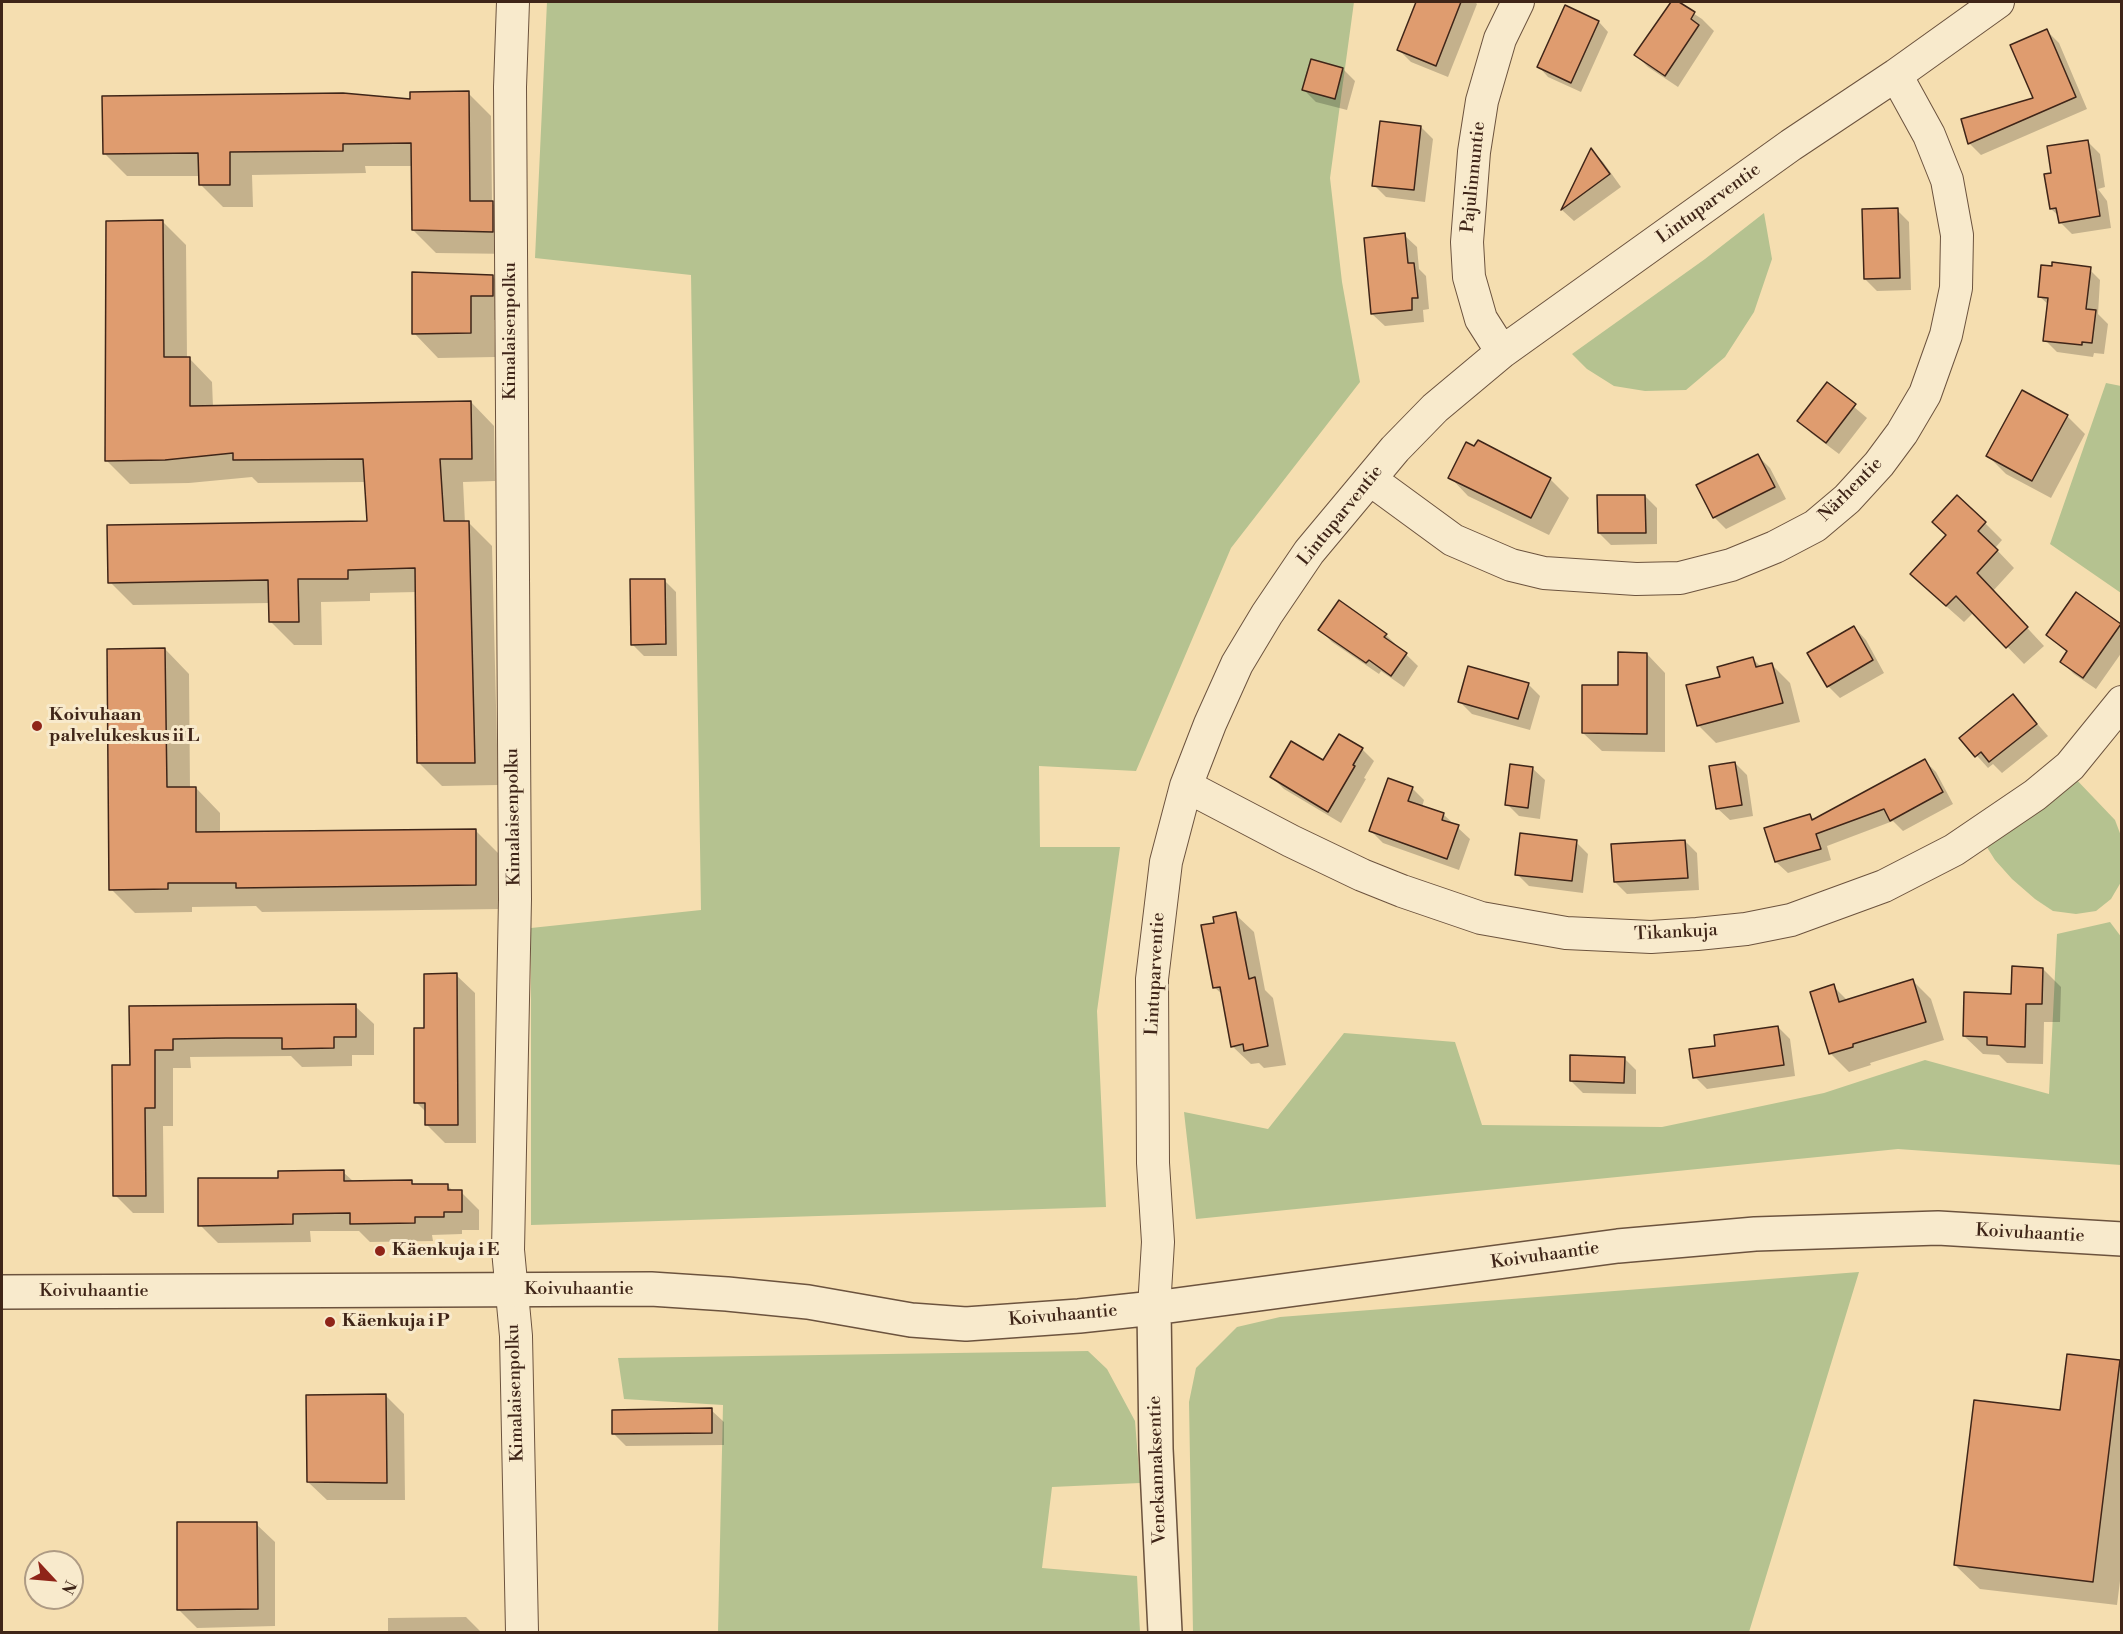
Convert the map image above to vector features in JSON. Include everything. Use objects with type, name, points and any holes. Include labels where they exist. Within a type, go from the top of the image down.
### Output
[{"type":"street","name":"Kimalaisenpolku","points":[[513,2],[510,87],[515,899],[508,1250],[516,1336],[522,1632]]},
{"type":"street","name":"Pajulinnuntie","points":[[1502,352],[1481,319],[1469,277],[1467,242],[1474,152],[1482,101],[1500,39],[1518,2]]},
{"type":"street","name":"Lintuparventie","points":[[1154,1308],[1158,1242],[1153,1163],[1152,979],[1166,862],[1186,786],[1210,724],[1237,664],[1267,614],[1309,552],[1395,449],[1435,408],[1502,352],[1791,145],[1896,75],[1998,2]]},
{"type":"street","name":"Närhentie","points":[[1371,480],[1453,540],[1511,565],[1544,573],[1636,579],[1680,578],[1731,565],[1815,526],[1847,499],[1879,464],[1902,433],[1925,394],[1946,335],[1956,288],[1957,235],[1947,180],[1929,135],[1896,75]]},
{"type":"street","name":"Tikankuja","points":[[1186,786],[1362,875],[1481,918],[1577,933],[1651,937],[1697,934],[1746,929],[1791,920],[1884,886],[1954,850],[2035,795],[2070,766],[2121,702]]},
{"type":"street","name":"Koivuhaantie","points":[[2,1292],[651,1289],[808,1302],[911,1320],[966,1324],[1154,1308],[1618,1246],[1755,1234],[1938,1228],[2121,1239]]},
{"type":"street","name":"Venekannaksentie","points":[[1154,1308],[1156,1449],[1165,1632]]},
{"type":"green space","points":[[547,2],[1354,2],[1330,178],[1342,282],[1360,382],[1231,548],[1136,771],[1039,766],[1040,847],[1120,847],[1097,1011],[1106,1207],[531,1225],[531,928],[701,910],[691,275],[535,258]]},
{"type":"green space","points":[[1764,213],[1772,259],[1754,312],[1725,357],[1686,390],[1645,391],[1614,386],[1587,369],[1572,354],[1705,259]]},
{"type":"green space","points":[[2106,383],[2121,386],[2121,593],[2050,544]]},
{"type":"green space","points":[[2072,775],[2115,820],[2121,836],[2121,882],[2111,899],[2096,911],[2076,914],[2053,911],[2035,899],[2012,879],[1995,860],[1983,841]]},
{"type":"green space","points":[[2110,922],[2122,938],[2121,1165],[1898,1149],[1196,1219],[1184,1112],[1268,1129],[1344,1033],[1455,1042],[1482,1125],[1662,1127],[1824,1093],[1925,1060],[2049,1094],[2057,934]]},
{"type":"green space","points":[[1859,1272],[1749,1632],[1193,1632],[1189,1402],[1196,1368],[1237,1327],[1280,1317]]},
{"type":"green space","points":[[1088,1351],[1107,1369],[1135,1421],[1140,1483],[1052,1487],[1042,1568],[1137,1576],[1140,1632],[718,1632],[723,1405],[624,1399],[618,1358]]},
{"type":"building","points":[[1416,2],[1461,2],[1436,66],[1397,50]]},
{"type":"building","points":[[1671,2],[1679,2],[1695,12],[1691,19],[1699,25],[1665,76],[1634,55]]},
{"type":"building","points":[[1565,5],[1599,21],[1571,83],[1537,67]]},
{"type":"building","points":[[2047,29],[2076,97],[1968,144],[1961,119],[2033,98],[2010,45]]},
{"type":"building","points":[[1311,59],[1343,68],[1335,99],[1302,90]]},
{"type":"building","points":[[469,91],[470,201],[493,201],[493,232],[412,230],[411,143],[343,144],[343,151],[230,152],[230,185],[199,185],[198,153],[103,154],[102,96],[343,93],[410,99],[410,92]]},
{"type":"building","points":[[1380,121],[1421,126],[1414,190],[1372,186]]},
{"type":"building","points":[[2088,140],[2100,216],[2059,223],[2056,208],[2050,209],[2044,174],[2051,173],[2047,146]]},
{"type":"building","points":[[1591,148],[1610,174],[1561,210]]},
{"type":"building","points":[[1898,208],[1900,278],[1864,279],[1862,209]]},
{"type":"building","points":[[163,220],[164,357],[190,357],[190,406],[471,401],[472,459],[440,459],[444,521],[469,521],[475,763],[417,763],[415,568],[348,570],[348,579],[298,579],[299,622],[269,622],[268,580],[108,583],[107,525],[367,521],[363,459],[233,460],[233,453],[165,460],[105,461],[106,221]]},
{"type":"building","points":[[1405,233],[1408,263],[1414,263],[1418,298],[1412,298],[1412,310],[1371,314],[1364,238]]},
{"type":"building","points":[[2052,262],[2091,267],[2086,309],[2096,310],[2092,343],[2082,342],[2082,345],[2043,341],[2048,298],[2038,297],[2041,265],[2052,266]]},
{"type":"building","points":[[412,272],[493,275],[493,296],[471,296],[471,333],[412,334]]},
{"type":"building","points":[[1827,382],[1856,404],[1826,443],[1797,421]]},
{"type":"building","points":[[2022,390],[2068,415],[2032,481],[1986,456]]},
{"type":"building","points":[[1478,440],[1551,478],[1531,518],[1448,478],[1466,442],[1474,446]]},
{"type":"building","points":[[1758,454],[1775,487],[1713,518],[1696,485]]},
{"type":"building","points":[[1597,495],[1645,495],[1646,533],[1598,533]]},
{"type":"building","points":[[1957,495],[1986,522],[1978,531],[1998,550],[1977,573],[2028,627],[2006,648],[1956,596],[1946,606],[1910,574],[1946,535],[1932,522]]},
{"type":"building","points":[[630,579],[665,579],[666,644],[631,645]]},
{"type":"building","points":[[2076,592],[2121,624],[2083,678],[2060,662],[2067,651],[2046,635]]},
{"type":"building","points":[[1339,600],[1387,634],[1384,637],[1407,653],[1391,676],[1369,660],[1366,663],[1318,630]]},
{"type":"building","points":[[1854,626],[1873,660],[1827,687],[1807,653]]},
{"type":"building","points":[[165,648],[167,787],[196,787],[196,832],[476,829],[476,885],[236,888],[236,883],[168,883],[168,889],[109,890],[107,649]]},
{"type":"building","points":[[1618,652],[1647,653],[1647,734],[1582,733],[1582,685],[1618,685]]},
{"type":"building","points":[[1753,657],[1756,667],[1772,663],[1783,703],[1697,726],[1686,685],[1720,677],[1717,667]]},
{"type":"building","points":[[1468,666],[1529,683],[1518,719],[1458,702]]},
{"type":"building","points":[[2013,694],[2037,724],[1989,762],[1981,752],[1975,757],[1959,738]]},
{"type":"building","points":[[1339,734],[1363,748],[1328,812],[1270,777],[1291,741],[1323,760]]},
{"type":"building","points":[[1925,759],[1943,792],[1890,821],[1884,809],[1816,834],[1821,849],[1775,862],[1764,828],[1810,814],[1812,820]]},
{"type":"building","points":[[1735,762],[1742,805],[1716,809],[1709,766]]},
{"type":"building","points":[[1510,764],[1533,767],[1528,808],[1505,805]]},
{"type":"building","points":[[1388,778],[1413,787],[1408,801],[1444,813],[1442,820],[1459,825],[1447,859],[1369,831]]},
{"type":"building","points":[[1520,833],[1577,840],[1572,881],[1515,875]]},
{"type":"building","points":[[1685,840],[1688,878],[1614,882],[1611,844]]},
{"type":"building","points":[[1236,912],[1249,979],[1255,977],[1268,1046],[1244,1051],[1243,1044],[1231,1047],[1220,987],[1213,988],[1201,925],[1214,923],[1213,917]]},
{"type":"building","points":[[2012,966],[2043,968],[2042,1004],[2026,1004],[2025,1047],[1987,1045],[1987,1037],[1963,1036],[1964,992],[2011,994]]},
{"type":"building","points":[[457,973],[458,1125],[425,1125],[425,1103],[414,1103],[414,1028],[424,1028],[424,974]]},
{"type":"building","points":[[1913,979],[1926,1022],[1853,1044],[1853,1047],[1829,1054],[1810,992],[1834,984],[1839,1002]]},
{"type":"building","points":[[356,1004],[356,1037],[334,1037],[334,1048],[282,1049],[282,1038],[226,1038],[173,1039],[173,1050],[155,1050],[155,1108],[145,1108],[146,1196],[113,1196],[112,1065],[130,1065],[129,1006]]},
{"type":"building","points":[[1778,1026],[1784,1065],[1693,1078],[1689,1049],[1715,1046],[1714,1035]]},
{"type":"building","points":[[1570,1055],[1625,1057],[1624,1083],[1570,1081]]},
{"type":"building","points":[[344,1170],[344,1181],[412,1180],[412,1184],[448,1184],[448,1190],[462,1190],[462,1212],[444,1212],[444,1217],[415,1217],[415,1223],[350,1224],[350,1213],[293,1214],[293,1224],[198,1226],[198,1178],[278,1178],[278,1171]]},
{"type":"building","points":[[2067,1354],[2120,1360],[2093,1582],[1954,1565],[1974,1400],[2060,1410]]},
{"type":"building","points":[[386,1394],[387,1483],[307,1482],[306,1395]]},
{"type":"building","points":[[712,1408],[712,1433],[612,1434],[612,1410]]},
{"type":"building","points":[[177,1522],[257,1522],[258,1609],[177,1610]]},
{"type":"place","name":"Koivuhaan palvelukeskus ii L","points":[[37,726]]},
{"type":"place","name":"Käenkuja i E","points":[[380,1251]]},
{"type":"place","name":"Käenkuja i P","points":[[330,1322]]}]
